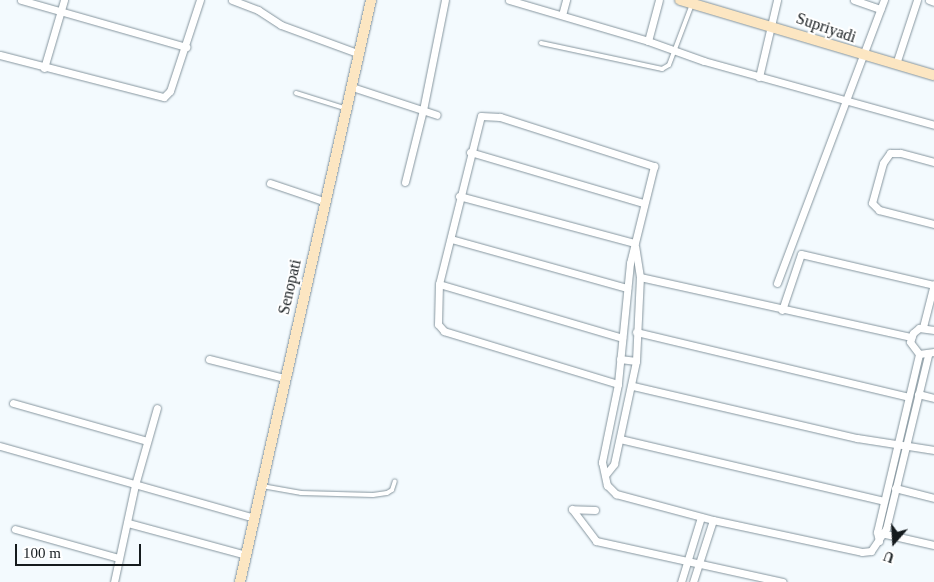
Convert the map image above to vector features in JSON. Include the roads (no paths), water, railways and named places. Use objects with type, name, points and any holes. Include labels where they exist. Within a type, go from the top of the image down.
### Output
[{"type":"street","points":[[21,0],[186,47]]},
{"type":"street","points":[[44,68],[64,0]]},
{"type":"street","points":[[0,55],[44,68],[164,96],[170,91],[200,0]]},
{"type":"street","points":[[232,0],[258,10],[281,25],[360,54]]},
{"type":"street","name":"Senopati","points":[[240,582],[284,378],[371,0]]},
{"type":"street","points":[[405,182],[423,110],[445,0]]},
{"type":"street","points":[[509,0],[648,41],[759,77],[846,99],[934,125]]},
{"type":"street","points":[[562,15],[566,0]]},
{"type":"street","points":[[648,41],[659,0]]},
{"type":"street","name":"Supriyadi","points":[[680,0],[771,25],[862,56],[934,75]]},
{"type":"street","points":[[759,77],[777,0]]},
{"type":"street","points":[[854,0],[880,8]]},
{"type":"street","points":[[777,283],[884,0]]},
{"type":"street","points":[[896,64],[916,0]]},
{"type":"street","points":[[929,0],[934,2]]},
{"type":"street","points":[[352,87],[437,114]]},
{"type":"street","points":[[618,384],[444,331],[438,322],[439,284],[451,239],[459,196],[479,119],[486,115],[650,162],[654,166],[634,243],[627,288],[618,384],[602,462],[608,485],[616,494],[713,520],[862,552],[874,549],[879,541],[884,501],[919,354]]},
{"type":"street","points":[[470,152],[643,203]]},
{"type":"street","points":[[934,162],[900,153],[890,153],[883,163],[872,203],[879,210],[934,224]]},
{"type":"street","points":[[270,183],[326,202]]},
{"type":"street","points":[[459,196],[634,243]]},
{"type":"street","points":[[451,239],[627,288]]},
{"type":"street","points":[[606,474],[614,464],[633,386],[640,277],[634,243]]},
{"type":"street","points":[[782,310],[802,254],[934,285],[923,327]]},
{"type":"street","points":[[640,277],[782,310],[911,337]]},
{"type":"street","points":[[439,284],[622,338]]},
{"type":"street","points":[[625,306],[637,309]]},
{"type":"street","points":[[880,533],[907,446],[918,394],[931,353],[919,354],[912,348],[911,337],[915,330],[923,327],[934,328]]},
{"type":"street","points":[[636,332],[908,396]]},
{"type":"street","points":[[620,359],[636,361]]},
{"type":"street","points":[[209,360],[284,378]]},
{"type":"street","points":[[633,386],[857,438],[934,450]]},
{"type":"street","points":[[918,394],[934,398]]},
{"type":"street","points":[[13,404],[148,441]]},
{"type":"street","points":[[114,582],[135,485],[157,408]]},
{"type":"street","points":[[613,414],[626,417]]},
{"type":"street","points":[[620,439],[884,501]]},
{"type":"street","points":[[0,446],[255,518]]},
{"type":"street","points":[[895,488],[934,498]]},
{"type":"street","points":[[595,510],[572,509],[596,541],[783,582]]},
{"type":"street","points":[[681,582],[701,517]]},
{"type":"street","points":[[693,582],[713,520]]},
{"type":"street","points":[[128,523],[246,555]]},
{"type":"street","points":[[15,529],[118,558]]},
{"type":"street","points":[[880,533],[934,545]]},
{"type":"lane","points":[[542,43],[662,70],[669,65],[692,4]]},
{"type":"lane","points":[[296,93],[347,109]]},
{"type":"lane","points":[[262,486],[301,493],[382,494],[392,490],[395,481]]}]
